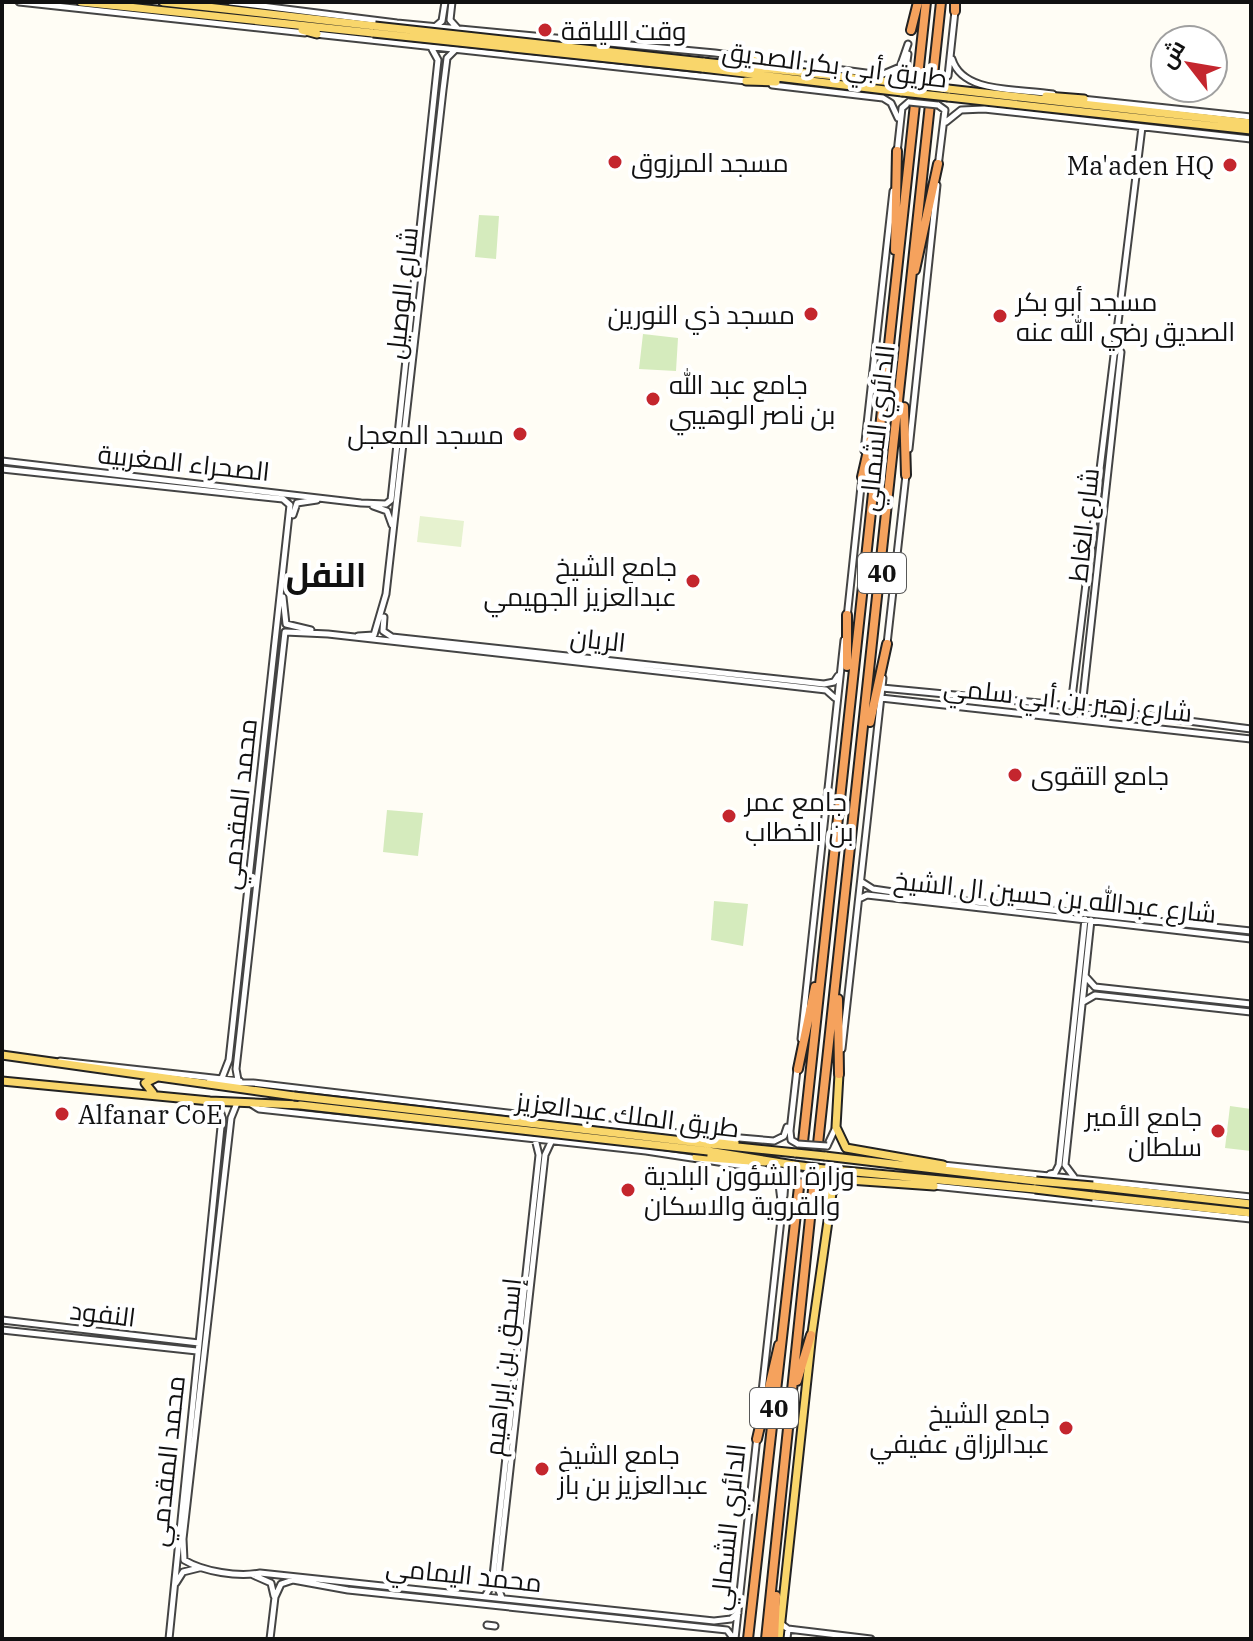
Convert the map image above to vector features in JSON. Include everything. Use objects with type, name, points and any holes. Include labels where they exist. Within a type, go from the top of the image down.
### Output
[{"type":"highway","points":[[911,30],[916,2]]},
{"type":"highway","name":"الدائري الشمالي","points":[[800,1143],[926,2]]},
{"type":"highway","name":"الدائري الشمالي","points":[[823,1145],[838,964],[941,2]]},
{"type":"highway","points":[[895,288],[897,151]]},
{"type":"highway","points":[[909,286],[938,164]]},
{"type":"highway","points":[[903,378],[906,475]]},
{"type":"highway","points":[[862,477],[882,390]]},
{"type":"highway","points":[[847,615],[847,714]]},
{"type":"highway","points":[[861,765],[887,644]]},
{"type":"highway","points":[[798,1069],[820,962]]},
{"type":"highway","points":[[838,964],[839,1074]]},
{"type":"highway","name":"الدائري الشمالي","points":[[748,1639],[796,1172]]},
{"type":"highway","name":"الدائري الشمالي","points":[[766,1639],[791,1401],[820,1176]]},
{"type":"highway","points":[[791,1401],[811,1335]]},
{"type":"highway","points":[[757,1439],[774,1355],[781,1341]]},
{"type":"highway","points":[[774,1564],[776,1639]]},
{"type":"main road","name":"طريق أبي بكر الصديق","points":[[81,2],[285,25],[374,30],[802,73],[1251,130]]},
{"type":"main road","name":"طريق أبي بكر الصديق","points":[[163,2],[310,18],[374,30]]},
{"type":"main road","points":[[283,10],[310,18]]},
{"type":"main road","points":[[285,25],[317,34]]},
{"type":"main road","points":[[749,58],[753,63],[802,73]]},
{"type":"main road","name":"طريق أبي بكر الصديق","points":[[702,65],[816,83],[902,88]]},
{"type":"main road","points":[[746,81],[816,83]]},
{"type":"main road","points":[[1003,99],[1084,99]]},
{"type":"main road","name":"طريق أبي بكر الصديق","points":[[1175,119],[1251,123]]},
{"type":"main road","name":"طريق الملك عبدالعزيز","points":[[2,1055],[294,1096],[709,1148],[820,1176],[880,1175],[928,1179],[1251,1213]]},
{"type":"main road","points":[[839,1074],[836,1127],[842,1144],[851,1151],[943,1165]]},
{"type":"main road","points":[[156,1096],[146,1088],[145,1083],[159,1076]]},
{"type":"main road","name":"طريق الملك عبدالعزيز","points":[[2,1081],[210,1101],[300,1105],[709,1148],[768,1150],[1034,1177],[1251,1204]]},
{"type":"main road","points":[[694,1135],[768,1150]]},
{"type":"main road","points":[[696,1157],[765,1162]]},
{"type":"main road","points":[[893,1164],[943,1165]]},
{"type":"main road","points":[[880,1175],[934,1186]]},
{"type":"main road","points":[[776,1639],[829,1202],[834,1188],[849,1180],[934,1186]]},
{"type":"street","points":[[19,2],[883,98],[897,111],[900,127]]},
{"type":"street","points":[[230,2],[458,30],[749,58],[881,75],[900,67],[911,30]]},
{"type":"street","points":[[445,2],[446,18],[458,30]]},
{"type":"street","points":[[435,27],[446,18],[452,2]]},
{"type":"street","points":[[908,44],[906,69],[911,75],[940,79],[948,76],[955,5]]},
{"type":"street","points":[[432,48],[438,60],[446,61],[455,50]]},
{"type":"street","points":[[952,59],[956,72],[971,83],[1251,117]]},
{"type":"street","name":"شارع الوصيل","points":[[392,542],[438,60]]},
{"type":"street","name":"شارع الوصيل","points":[[386,507],[392,495],[446,61]]},
{"type":"street","points":[[1003,99],[1071,118]]},
{"type":"street","name":"الدائري الشمالي","points":[[800,1143],[791,1140],[790,1131],[897,151],[902,108],[909,102],[938,105],[945,110],[945,123],[938,164],[839,1074]]},
{"type":"street","points":[[945,123],[952,114],[971,109],[1251,139]]},
{"type":"street","name":"شارع الغاط","points":[[1071,706],[1142,127]]},
{"type":"street","name":"شارع الغاط","points":[[1082,707],[1121,352],[1117,347]]},
{"type":"street","name":"الصحراء المغربية","points":[[2,461],[289,503]]},
{"type":"street","name":"الصحراء المغربية","points":[[2,469],[386,507]]},
{"type":"street","name":"محمد المقدمي","points":[[288,532],[297,503],[334,500]]},
{"type":"street","name":"محمد المقدمي","points":[[222,1078],[229,1060],[253,872],[273,696],[289,503]]},
{"type":"street","points":[[386,507],[391,518],[392,542],[386,594]]},
{"type":"street","points":[[283,580],[282,613],[286,624],[328,634]]},
{"type":"street","name":"الريان","points":[[350,637],[374,635],[379,628],[386,594]]},
{"type":"street","name":"الريان","points":[[386,594],[383,631],[386,635],[502,652]]},
{"type":"street","name":"محمد المقدمي","points":[[273,696],[283,635],[328,634]]},
{"type":"street","name":"الريان","points":[[328,634],[828,687]]},
{"type":"street","points":[[837,703],[828,687],[840,671]]},
{"type":"street","name":"شارع زهير بن أبي سلمي","points":[[882,688],[1082,707],[1251,729]]},
{"type":"street","name":"شارع زهير بن أبي سلمي","points":[[881,698],[1251,739]]},
{"type":"street","name":"محمد المقدمي","points":[[238,1080],[236,1063],[253,872]]},
{"type":"street","name":"شارع عبدالله بن حسين ال الشيخ","points":[[861,879],[864,887],[873,892],[1251,939]]},
{"type":"street","name":"شارع عبدالله بن حسين ال الشيخ","points":[[859,903],[863,895],[873,892]]},
{"type":"street","points":[[943,1165],[1034,1177],[1055,1173],[1062,1165],[1086,975],[1088,917]]},
{"type":"street","points":[[1062,1165],[1088,917]]},
{"type":"street","name":"شارع عبدالله بن حسين ال الشيخ","points":[[1088,917],[1251,931]]},
{"type":"street","points":[[1086,975],[1089,984],[1095,987],[1251,1004]]},
{"type":"street","points":[[1095,987],[1090,991],[1095,995],[1251,1012]]},
{"type":"street","points":[[1083,1003],[1095,995]]},
{"type":"street","points":[[229,1060],[236,1063]]},
{"type":"street","points":[[59,1062],[222,1078],[694,1135],[774,1141],[784,1136],[793,1103]]},
{"type":"street","points":[[199,1083],[253,1083]]},
{"type":"street","points":[[210,1101],[220,1109],[221,1124],[231,1125]]},
{"type":"street","name":"محمد المقدمي","points":[[169,1639],[231,1125],[237,1103]]},
{"type":"street","points":[[249,1103],[259,1109],[696,1157],[770,1171],[780,1182],[782,1209]]},
{"type":"street","points":[[427,1103],[435,1108]]},
{"type":"street","points":[[457,1110],[467,1108]]},
{"type":"street","points":[[418,1125],[432,1123]]},
{"type":"street","name":"محمد المقدمي","points":[[184,1560],[182,1552],[197,1351],[221,1124]]},
{"type":"street","points":[[800,1143],[823,1145],[836,1127]]},
{"type":"street","name":"إسحق بن إبراهيم","points":[[535,1139],[542,1155]]},
{"type":"street","name":"إسحق بن إبراهيم","points":[[485,1597],[495,1582],[542,1155],[552,1140]]},
{"type":"street","points":[[1062,1165],[1075,1178]]},
{"type":"street","name":"الدائري الشمالي","points":[[734,1639],[785,1181],[796,1172]]},
{"type":"street","points":[[1029,1196],[1043,1193],[1046,1182],[1039,1174],[1034,1177]]},
{"type":"street","points":[[1048,1175],[1251,1197]]},
{"type":"street","points":[[820,1176],[829,1190],[829,1202]]},
{"type":"street","points":[[1100,1180],[1077,1182],[1073,1193],[1076,1200],[1100,1205]]},
{"type":"street","points":[[934,1186],[1251,1219]]},
{"type":"street","points":[[203,1296],[211,1297]]},
{"type":"street","name":"النفود","points":[[2,1320],[199,1343]]},
{"type":"street","name":"النفود","points":[[2,1330],[197,1351]]},
{"type":"street","name":"محمد اليمامي","points":[[184,1560],[200,1568],[250,1575],[260,1573],[547,1611],[727,1630],[734,1639]]},
{"type":"street","points":[[174,1589],[183,1572],[200,1568]]},
{"type":"street","points":[[250,1575],[271,1583],[275,1597],[270,1639]]},
{"type":"street","name":"محمد اليمامي","points":[[275,1597],[281,1584],[287,1580],[714,1621],[731,1619],[738,1613]]},
{"type":"street","name":"إسحق بن إبراهيم","points":[[495,1582],[503,1599]]},
{"type":"street","points":[[547,1603],[547,1611]]},
{"type":"street","points":[[713,1629],[717,1623],[714,1621]]},
{"type":"street","points":[[780,1623],[788,1629],[871,1639]]},
{"type":"street","points":[[487,1625],[495,1626]]},
{"type":"street","points":[[787,1639],[788,1629]]},
{"type":"green space","points":[[479,215],[499,216],[496,259],[475,257]]},
{"type":"green space","points":[[643,334],[678,338],[676,371],[639,369]]},
{"type":"green space","points":[[420,516],[464,521],[461,547],[417,542]]},
{"type":"green space","points":[[387,810],[423,813],[418,856],[383,852]]},
{"type":"green space","points":[[714,901],[748,904],[743,946],[711,940]]},
{"type":"green space","points":[[1230,1106],[1251,1109],[1251,1151],[1225,1148]]},
{"type":"tunnel","points":[[432,1123],[435,1108]]},
{"type":"tunnel","points":[[800,1178],[803,1142]]},
{"type":"tunnel","points":[[814,1180],[818,1144]]},
{"type":"place","name":"وقت اللياقة","points":[[545,30]]},
{"type":"place","name":"مسجد المرزوق","points":[[615,162]]},
{"type":"place","name":"Ma'aden HQ","points":[[1230,165]]},
{"type":"place","name":"مسجد ذي النورين","points":[[811,314]]},
{"type":"place","name":"مسجد أبو بكر الصديق رضي الله عنه","points":[[1000,316]]},
{"type":"place","name":"جامع عبد الله بن ناصر الوهيبي","points":[[653,399]]},
{"type":"place","name":"مسجد المعجل","points":[[520,434]]},
{"type":"place","name":"جامع الشيخ عبدالعزيز الجهيمي","points":[[693,581]]},
{"type":"place","name":"جامع التقوى","points":[[1015,775]]},
{"type":"place","name":"جامع عمر بن الخطاب","points":[[729,816]]},
{"type":"place","name":"Alfanar CoE","points":[[62,1114]]},
{"type":"place","name":"جامع الأمير سلطان","points":[[1218,1131]]},
{"type":"place","name":"وزارة الشؤون البلدية والقروية والاسكان","points":[[628,1190]]},
{"type":"place","name":"جامع الشيخ عبدالرزاق عفيفي","points":[[1066,1428]]},
{"type":"place","name":"جامع الشيخ عبدالعزيز بن باز","points":[[542,1469]]},
{"type":"district","name":"النفل","points":[[326,574]]}]
